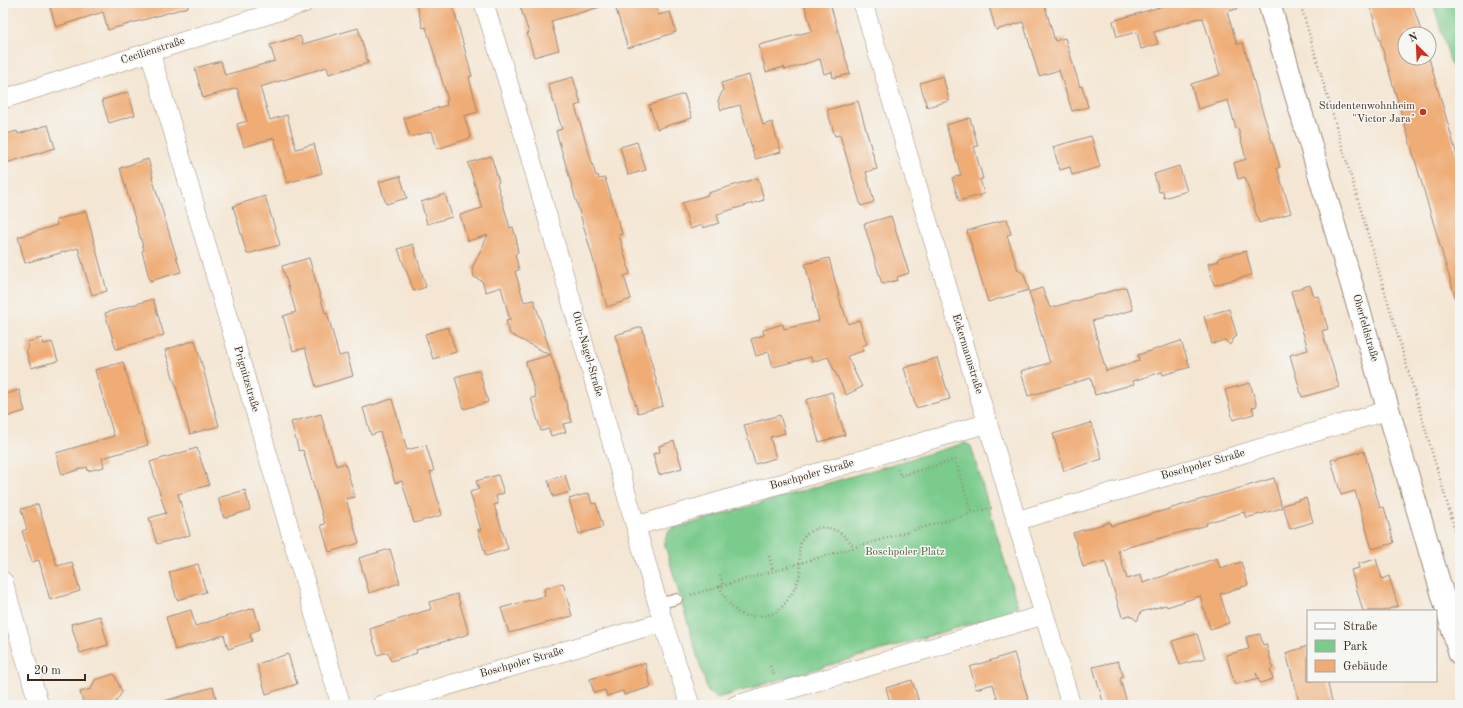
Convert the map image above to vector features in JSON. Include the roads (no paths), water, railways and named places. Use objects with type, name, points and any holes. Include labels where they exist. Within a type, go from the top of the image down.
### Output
[{"type":"street","name":"Cecilienstraße","points":[[3,99],[304,3]]},
{"type":"street","name":"Otto-Nagel-Straße","points":[[484,3],[524,135],[661,613],[690,705]]},
{"type":"street","name":"Eckermannstraße","points":[[863,3],[1071,705]]},
{"type":"street","name":"Oberfeldstraße","points":[[1270,3],[1460,654]]},
{"type":"street","name":"Prignitzstraße","points":[[150,52],[341,705]]},
{"type":"street","name":"Boschpoler Straße","points":[[1016,520],[1389,410]]},
{"type":"street","name":"Boschpoler Straße","points":[[636,526],[988,423]]},
{"type":"street","points":[[3,581],[40,705]]},
{"type":"street","name":"Boschpoler Straße","points":[[382,705],[661,613]]},
{"type":"street","points":[[736,705],[1044,615]]},
{"type":"lane","points":[[661,613],[677,599]]},
{"type":"place","name":"Studentenwohnheim \"Victor Jara\"","points":[[1423,112]]},
{"type":"park label","name":"Boschpoler Platz","points":[[905,552]]}]
